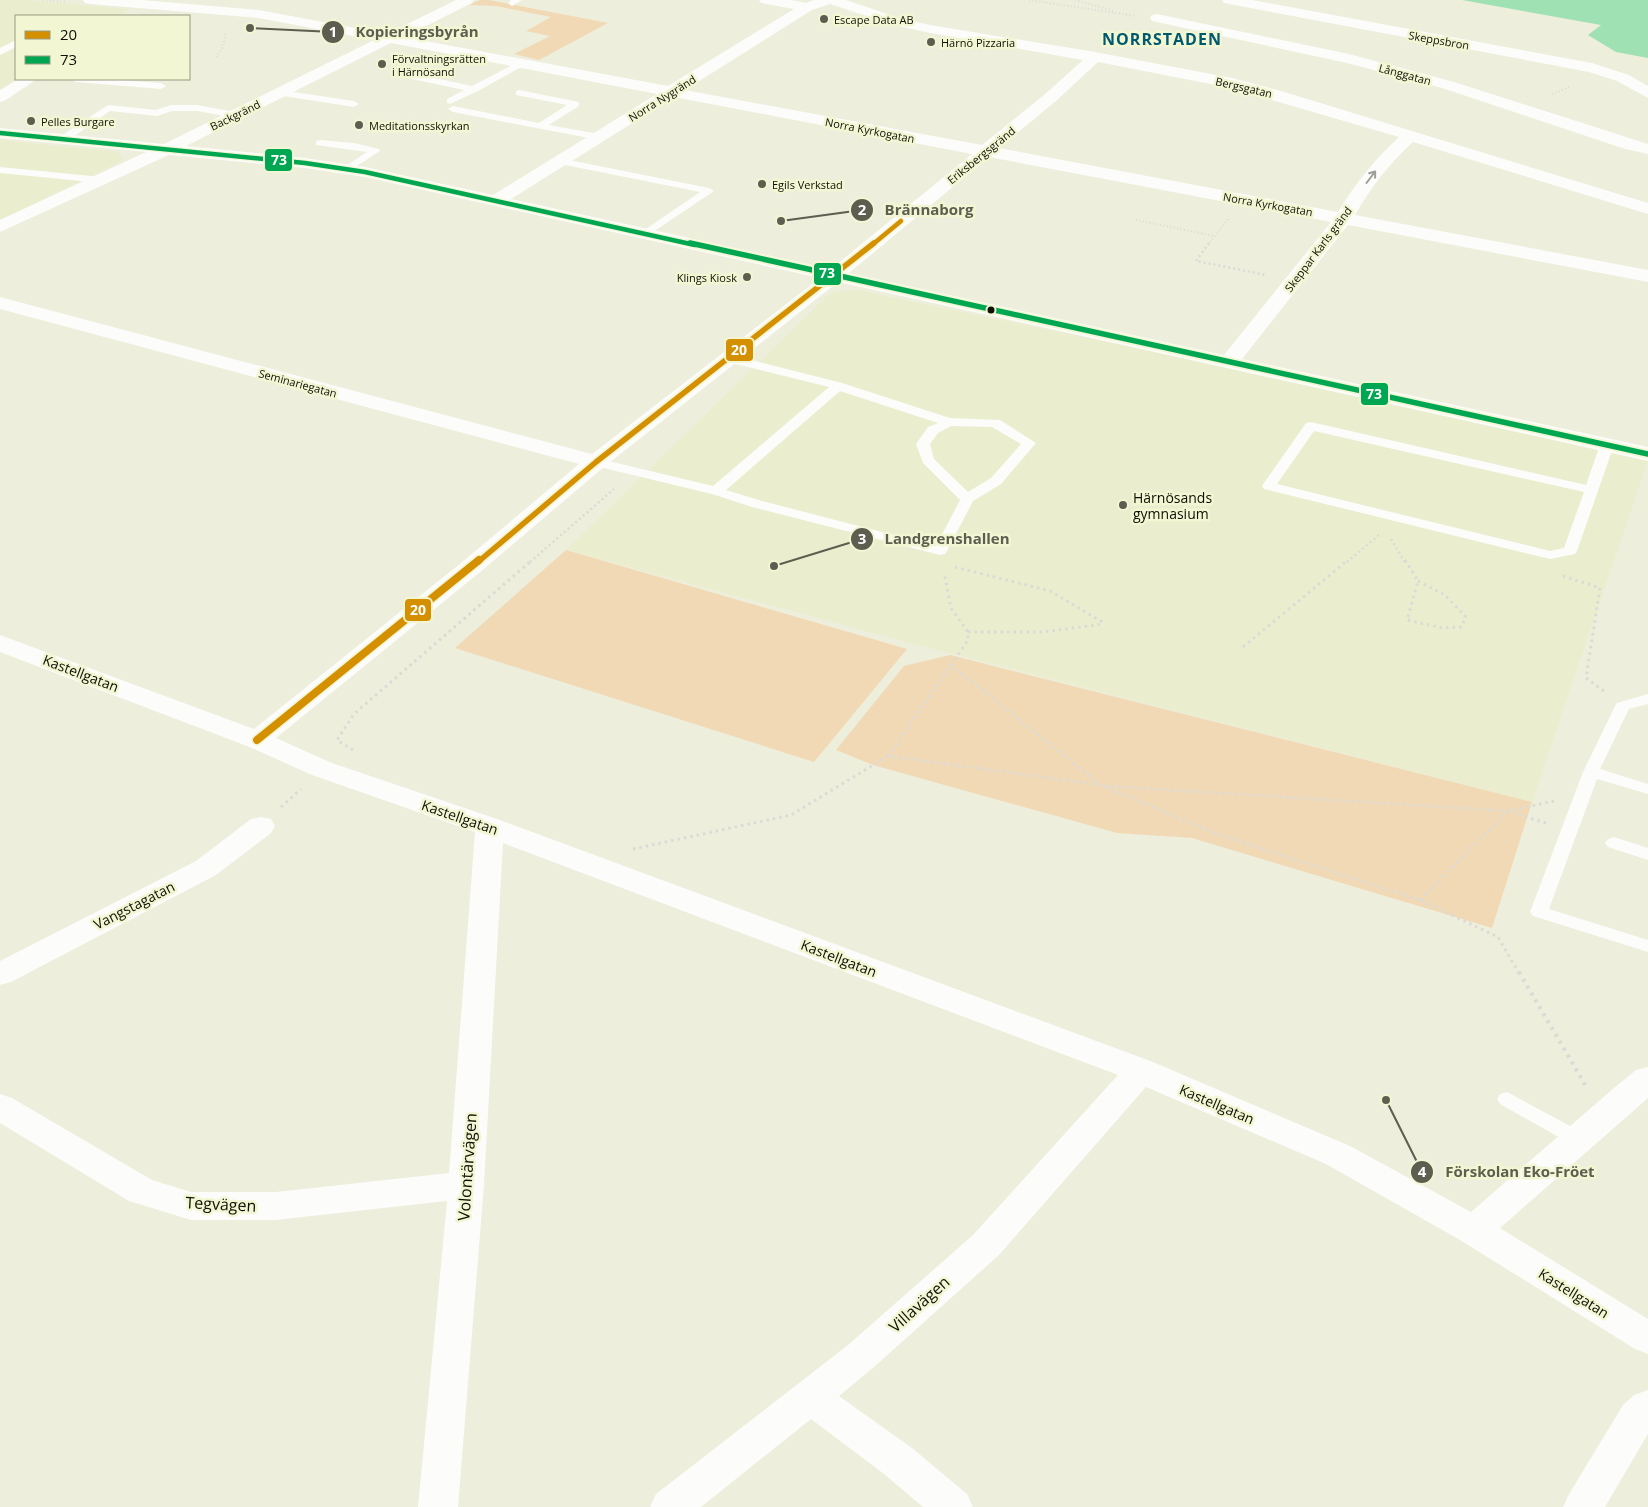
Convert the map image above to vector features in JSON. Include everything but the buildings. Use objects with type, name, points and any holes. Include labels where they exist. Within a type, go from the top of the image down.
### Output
[{"type":"street","name":"Norra Kyrkogatan","points":[[90,0],[151,2],[259,14],[1648,276]]},
{"type":"street","name":"Backgränd","points":[[0,227],[165,150],[468,0]]},
{"type":"street","points":[[766,0],[807,8]]},
{"type":"street","name":"Norra Nygränd","points":[[497,200],[807,8],[828,0]]},
{"type":"street","name":"Bergsgatan","points":[[832,0],[912,25],[1096,57],[1232,83],[1275,94],[1409,137],[1541,175],[1648,209]]},
{"type":"street","name":"Skeppsbron","points":[[1228,0],[1592,68],[1608,72],[1643,87]]},
{"type":"street","points":[[130,15],[151,2]]},
{"type":"street","name":"Långgatan","points":[[1157,18],[1349,59],[1448,85],[1648,149]]},
{"type":"street","name":"Eriksbergsgränd","points":[[257,740],[470,568],[596,462],[835,275],[985,152],[1096,57]]},
{"type":"street","points":[[0,97],[27,80]]},
{"type":"street","points":[[0,134],[348,169],[497,200],[644,234],[1648,454]]},
{"type":"street","name":"Skeppar Karls gränd","points":[[1229,362],[1344,218],[1360,191],[1383,161],[1409,137]]},
{"type":"street","name":"Seminariegatan","points":[[0,303],[596,462]]},
{"type":"street","name":"Kastellgatan","points":[[0,643],[257,740],[322,769],[490,827],[1141,1072],[1338,1155],[1473,1230],[1648,1338]]},
{"type":"street","name":"Vangstagatan","points":[[0,974],[206,868],[261,826]]},
{"type":"street","name":"Volontärvägen","points":[[438,1507],[466,1185],[490,827]]},
{"type":"street","name":"Villavägen","points":[[670,1507],[861,1356],[986,1246],[1141,1072]]},
{"type":"street","points":[[1473,1230],[1516,1197],[1603,1115],[1648,1079]]},
{"type":"street","name":"Tegvägen","points":[[0,1107],[142,1190],[191,1206],[276,1206],[466,1185]]},
{"type":"street","points":[[810,1396],[898,1461],[953,1507]]},
{"type":"street","points":[[1583,1507],[1637,1417],[1648,1407]]},
{"type":"lane","points":[[0,52],[15,44]]},
{"type":"lane","points":[[520,64],[451,105],[540,126],[599,137]]},
{"type":"lane","points":[[407,75],[475,89]]},
{"type":"lane","points":[[88,80],[161,86]]},
{"type":"lane","points":[[280,93],[354,104]]},
{"type":"lane","points":[[519,93],[576,104],[540,126]]},
{"type":"lane","points":[[62,140],[108,108],[157,113],[172,108],[197,108],[236,115]]},
{"type":"lane","points":[[320,143],[354,146],[375,151],[348,169]]},
{"type":"lane","points":[[560,162],[709,191],[644,234]]},
{"type":"lane","points":[[0,170],[101,180]]},
{"type":"lane","points":[[596,462],[716,491],[941,558],[967,500],[996,481],[1029,443],[995,424],[949,422],[838,386],[728,358]]},
{"type":"lane","points":[[716,491],[838,386]]},
{"type":"lane","points":[[949,422],[933,430],[923,444],[928,460],[967,500]]},
{"type":"lane","points":[[1592,490],[1310,426],[1269,486],[1550,555],[1570,551],[1592,490],[1607,445]]},
{"type":"lane","points":[[1648,699],[1623,706],[1591,772],[1538,912],[1648,946]]},
{"type":"lane","points":[[1591,772],[1648,789]]},
{"type":"lane","points":[[1614,843],[1648,854]]},
{"type":"lane","points":[[1507,1098],[1578,1139]]},
{"type":"path","points":[[1029,0],[1157,18]]},
{"type":"path","points":[[1074,0],[1116,13]]},
{"type":"path","points":[[1519,108],[1573,85]]},
{"type":"path","points":[[1136,220],[1215,236],[1196,261],[1294,281]]},
{"type":"path","points":[[354,751],[337,740],[354,714],[635,470]]},
{"type":"path","points":[[1243,647],[1386,530],[1391,516]]},
{"type":"path","points":[[1386,530],[1418,581],[1445,595],[1466,617],[1461,627],[1443,628],[1406,620],[1418,581]]},
{"type":"path","points":[[630,850],[791,816],[888,756],[968,640],[968,632],[951,608],[941,558],[1050,591],[1106,624],[1043,632],[968,632]]},
{"type":"path","points":[[1558,574],[1600,588],[1586,678],[1623,706]]},
{"type":"path","points":[[950,665],[1101,785],[1214,833],[1420,900],[1498,937],[1603,1115]]},
{"type":"path","points":[[888,756],[1101,785],[1508,811],[1582,795]]},
{"type":"path","points":[[1420,900],[1508,811]]},
{"type":"shaded area","points":[[0,0],[25,0],[129,9],[119,15],[15,15],[15,80],[0,90]]},
{"type":"shaded area","points":[[480,0],[489,0],[608,23],[539,60],[514,54],[550,36],[526,31],[551,17],[496,6],[469,5]]},
{"type":"shaded area","points":[[1462,0],[1648,0],[1648,58],[1616,52],[1588,35],[1601,25]]},
{"type":"shaded area","points":[[0,140],[118,152],[123,160],[0,220]]},
{"type":"shaded area","name":"Härnösands gymnasium","points":[[857,290],[1648,454],[1648,460],[1532,802],[914,644],[566,550],[827,296],[834,292]]},
{"type":"shaded area","points":[[566,550],[907,649],[814,762],[455,648]]},
{"type":"shaded area","points":[[950,655],[1532,802],[1492,928],[1192,838],[1117,833],[873,765],[836,750],[904,666]]},
{"type":"transit line","name":"73","points":[[0,133],[305,163],[365,172],[1648,454]]},
{"type":"transit line","name":"20","points":[[257,740],[470,568],[596,462],[901,221]]},
{"type":"place","name":"Escape Data AB","points":[[824,19]]},
{"type":"place","name":"Kopieringsbyrån","points":[[250,28]]},
{"type":"place","name":"Härnö Pizzaria","points":[[931,42]]},
{"type":"place","name":"Förvaltningsrätten i Härnösand","points":[[382,64]]},
{"type":"place","name":"Pelles Burgare","points":[[31,121]]},
{"type":"place","name":"Meditationsskyrkan","points":[[359,125]]},
{"type":"place","name":"Egils Verkstad","points":[[762,184]]},
{"type":"place","name":"Brännaborg","points":[[781,221]]},
{"type":"place","name":"Klings Kiosk","points":[[747,277]]},
{"type":"place","name":"Härnösands gymnasium","points":[[1123,505]]},
{"type":"place","name":"Landgrenshallen","points":[[774,566]]},
{"type":"place","name":"Förskolan Eko-Fröet","points":[[1386,1100]]},
{"type":"district","name":"NORRSTADEN","points":[[1162,39]]}]
